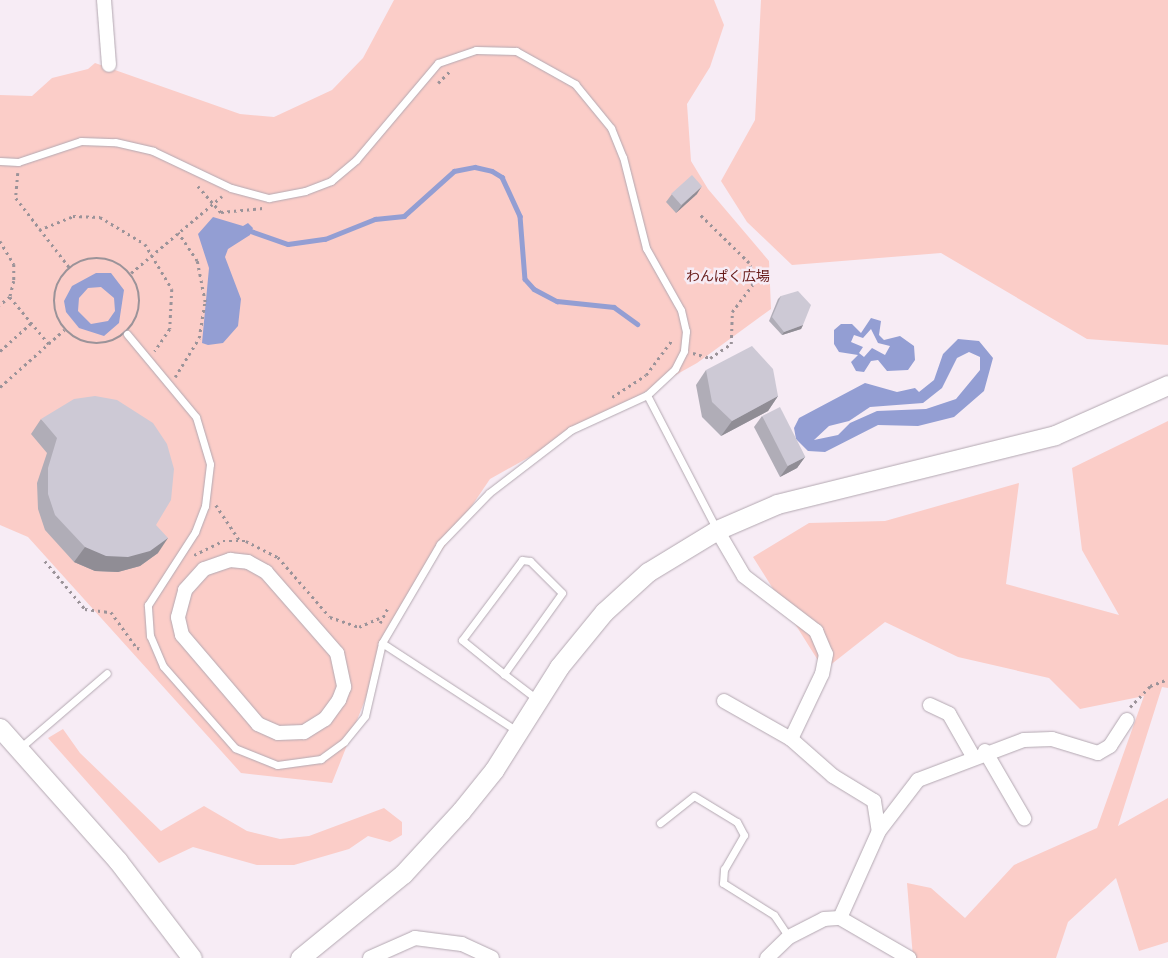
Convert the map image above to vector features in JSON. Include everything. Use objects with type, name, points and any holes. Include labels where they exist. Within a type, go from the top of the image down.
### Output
[{"type":"street","points":[[104,0],[109,65]]},
{"type":"street","points":[[300,958],[403,874],[494,770],[538,700],[604,612],[648,572],[717,530],[778,504],[834,487],[1055,435],[1168,385]]},
{"type":"street","points":[[717,530],[744,576],[816,631],[826,654],[822,674],[790,739]]},
{"type":"street","points":[[230,560],[256,565],[276,580],[332,646],[343,672],[344,687],[335,709],[304,732],[278,733],[249,715],[186,642],[178,617],[181,597],[191,580],[204,569],[230,560]]},
{"type":"street","points":[[724,701],[790,739],[833,776],[874,801],[879,831]]},
{"type":"street","points":[[930,705],[949,714],[1024,818]]},
{"type":"street","points":[[840,918],[879,831],[918,780],[979,754],[1024,740],[1052,739],[1098,752],[1110,746],[1127,720]]},
{"type":"street","points":[[0,728],[21,747],[118,861],[192,958]]},
{"type":"street","points":[[767,958],[789,937],[824,919],[840,918],[909,958]]},
{"type":"street","points":[[370,958],[415,938],[462,944],[492,958]]},
{"type":"lane","points":[[0,161],[20,161],[81,141],[115,142],[153,151],[231,188],[269,198],[331,181],[356,160],[438,63],[476,50],[516,51],[575,84],[611,128],[623,157],[646,248],[681,310],[684,351],[675,369],[646,395],[571,430],[490,493],[440,544],[382,643],[365,716],[344,742],[321,759],[300,765],[255,760],[235,748],[164,666],[150,636],[148,605],[195,532],[210,483],[210,464],[196,418],[171,382],[127,334]]},
{"type":"lane","points":[[646,395],[717,530]]},
{"type":"lane","points":[[504,674],[561,601],[557,586],[530,561],[514,566],[462,640],[504,674],[538,700]]},
{"type":"lane","points":[[382,643],[517,731]]},
{"type":"lane","points":[[21,747],[107,672]]},
{"type":"lane","points":[[660,823],[694,796],[737,822],[744,835],[724,869],[723,883],[774,915],[789,937]]},
{"type":"path","points":[[432,88],[459,67]]},
{"type":"path","points":[[20,161],[16,198],[70,268]]},
{"type":"path","points":[[18,173],[26,170]]},
{"type":"path","points":[[191,181],[221,212],[233,213],[268,207]]},
{"type":"path","points":[[131,273],[231,188]]},
{"type":"path","points":[[684,351],[710,358],[722,354],[730,344],[732,312],[752,285],[749,263],[698,213]]},
{"type":"path","points":[[39,230],[73,216],[100,217],[134,235],[154,254],[172,289],[172,314],[170,329],[149,358]]},
{"type":"path","points":[[171,382],[199,338],[205,302],[197,260],[178,233]]},
{"type":"path","points":[[0,241],[14,264],[10,296],[0,305]]},
{"type":"path","points":[[90,258],[111,258],[131,273],[141,297],[138,316],[127,334],[107,344],[80,342],[65,330],[52,300],[57,282],[70,268],[90,258]]},
{"type":"path","points":[[10,296],[49,344]]},
{"type":"path","points":[[0,351],[31,323]]},
{"type":"path","points":[[0,387],[65,330]]},
{"type":"path","points":[[616,395],[664,356],[674,330]]},
{"type":"path","points":[[188,561],[223,541],[246,541],[278,557],[330,617],[359,627],[379,618]]},
{"type":"path","points":[[45,561],[85,609],[110,612],[137,648],[157,652]]},
{"type":"path","points":[[1127,720],[1130,707],[1150,686],[1168,679]]},
{"type":"green space","name":"わんぱく広場","points":[[394,0],[714,0],[724,25],[710,67],[687,104],[691,161],[708,189],[769,261],[771,309],[697,363],[490,479],[400,612],[332,783],[241,773],[28,537],[0,525],[0,95],[32,96],[52,78],[88,69],[95,63],[240,114],[274,117],[332,90],[363,58]]},
{"type":"green space","points":[[761,0],[1168,0],[1168,345],[1087,339],[941,253],[792,265],[747,222],[721,181],[755,120]]},
{"type":"green space","points":[[1168,421],[1168,688],[1162,687],[1118,826],[1168,798],[1168,942],[1139,951],[1116,878],[1068,922],[1056,958],[913,958],[907,883],[931,888],[965,918],[1014,865],[1097,828],[1144,696],[1080,709],[1049,678],[958,657],[885,622],[824,670],[753,557],[809,523],[885,521],[1019,483],[1006,584],[1119,615],[1082,550],[1072,468]]},
{"type":"green space","points":[[63,729],[80,753],[161,831],[204,806],[247,831],[280,839],[309,836],[384,808],[402,822],[402,835],[390,842],[368,836],[349,849],[294,865],[257,865],[193,847],[159,863],[48,738]]},
{"type":"water","points":[[213,217],[243,226],[248,223],[253,228],[250,235],[228,249],[225,257],[241,299],[238,326],[223,343],[208,345],[202,343],[209,268],[198,234]]},
{"type":"water","points":[[96,273],[111,273],[124,290],[119,323],[104,336],[79,328],[66,312],[64,301],[72,286]],"holes":[[[101,287],[114,298],[115,311],[108,321],[91,324],[78,311],[79,298],[88,288]]]},
{"type":"water","points":[[871,318],[881,321],[879,335],[884,340],[900,336],[914,346],[915,360],[908,370],[887,371],[878,360],[871,361],[864,372],[856,371],[851,362],[858,355],[839,352],[834,344],[834,330],[841,324],[852,324],[861,333]],"holes":[[[871,329],[878,343],[890,346],[885,355],[872,348],[864,357],[859,353],[863,347],[851,342],[854,335],[863,338]]]},
{"type":"water","points":[[958,339],[979,341],[993,358],[984,391],[954,417],[918,426],[878,425],[825,452],[808,451],[796,439],[794,428],[799,418],[865,383],[897,392],[915,388],[919,392],[934,380],[943,354]],"holes":[[[969,352],[980,357],[980,370],[956,399],[926,409],[877,411],[850,423],[838,435],[814,440],[829,426],[849,421],[870,407],[923,403],[942,388],[957,358]]]},
{"type":"building","points":[[692,175],[702,186],[681,205],[671,194]]},
{"type":"building","points":[[798,291],[811,305],[803,325],[784,332],[772,317],[781,296]]},
{"type":"building","points":[[752,346],[773,369],[778,396],[732,421],[712,402],[706,370]]},
{"type":"building","points":[[95,396],[117,400],[153,423],[167,444],[174,469],[171,500],[156,525],[168,538],[150,551],[128,557],[106,556],[85,547],[55,515],[48,494],[48,468],[57,438],[41,419],[74,399]]},
{"type":"building","points":[[780,407],[805,457],[788,466],[762,416]]},
{"type":"waterway","points":[[248,230],[288,244],[325,239],[375,219],[404,216],[454,171],[475,167],[492,171],[502,177],[520,216],[525,279],[534,289],[557,301],[614,307],[637,324]]}]
